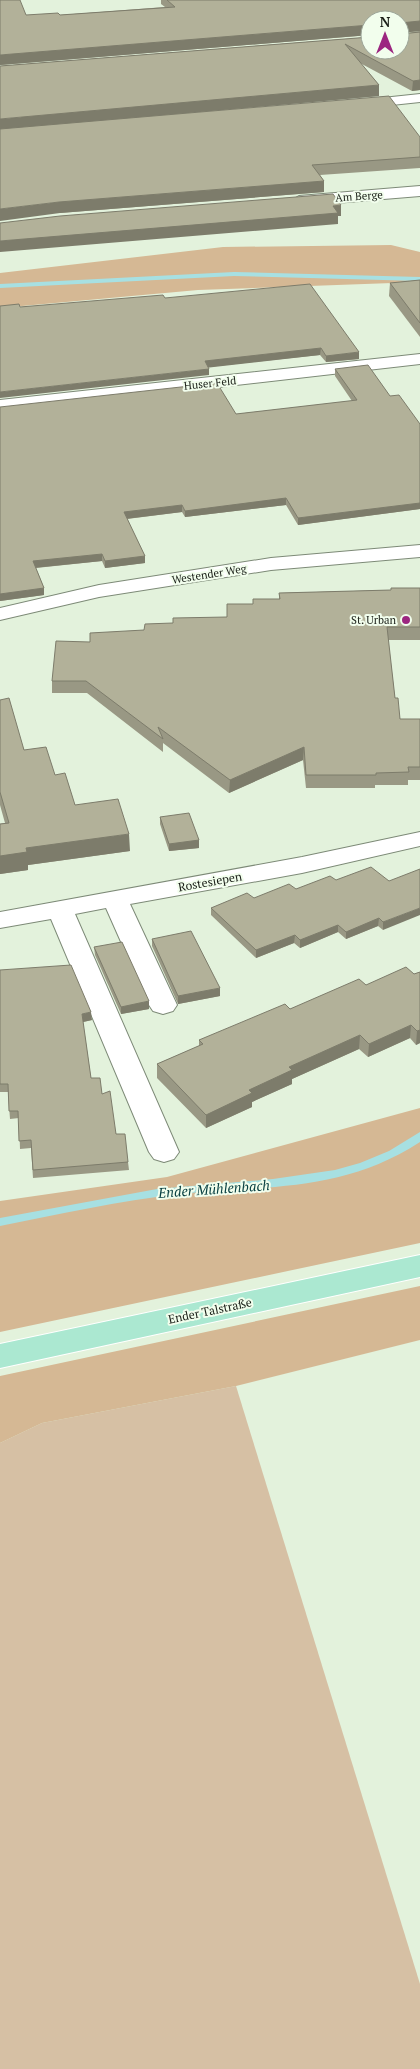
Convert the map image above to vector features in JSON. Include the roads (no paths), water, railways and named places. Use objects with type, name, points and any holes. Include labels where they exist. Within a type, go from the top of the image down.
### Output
[{"type":"main road","name":"Ender Talstraße","points":[[0,1356],[420,1266]]},
{"type":"street","points":[[340,106],[420,98]]},
{"type":"street","name":"Am Berge","points":[[282,202],[420,192]]},
{"type":"street","points":[[343,198],[353,214]]},
{"type":"street","name":"Huser Feld","points":[[0,406],[418,363]]},
{"type":"street","name":"Westender Weg","points":[[0,614],[99,591],[271,564],[420,551]]},
{"type":"street","name":"Rostesiepen","points":[[0,920],[302,865],[420,839]]},
{"type":"street","points":[[115,899],[163,1005]]},
{"type":"street","points":[[60,909],[164,1152]]},
{"type":"waterway","points":[[0,286],[234,274],[420,279]]},
{"type":"waterway","name":"Ender Mühlenbach","points":[[0,1222],[157,1193],[304,1180],[335,1174],[364,1166],[393,1153],[420,1136]]},
{"type":"place","name":"St. Urban","points":[[406,620]]}]
